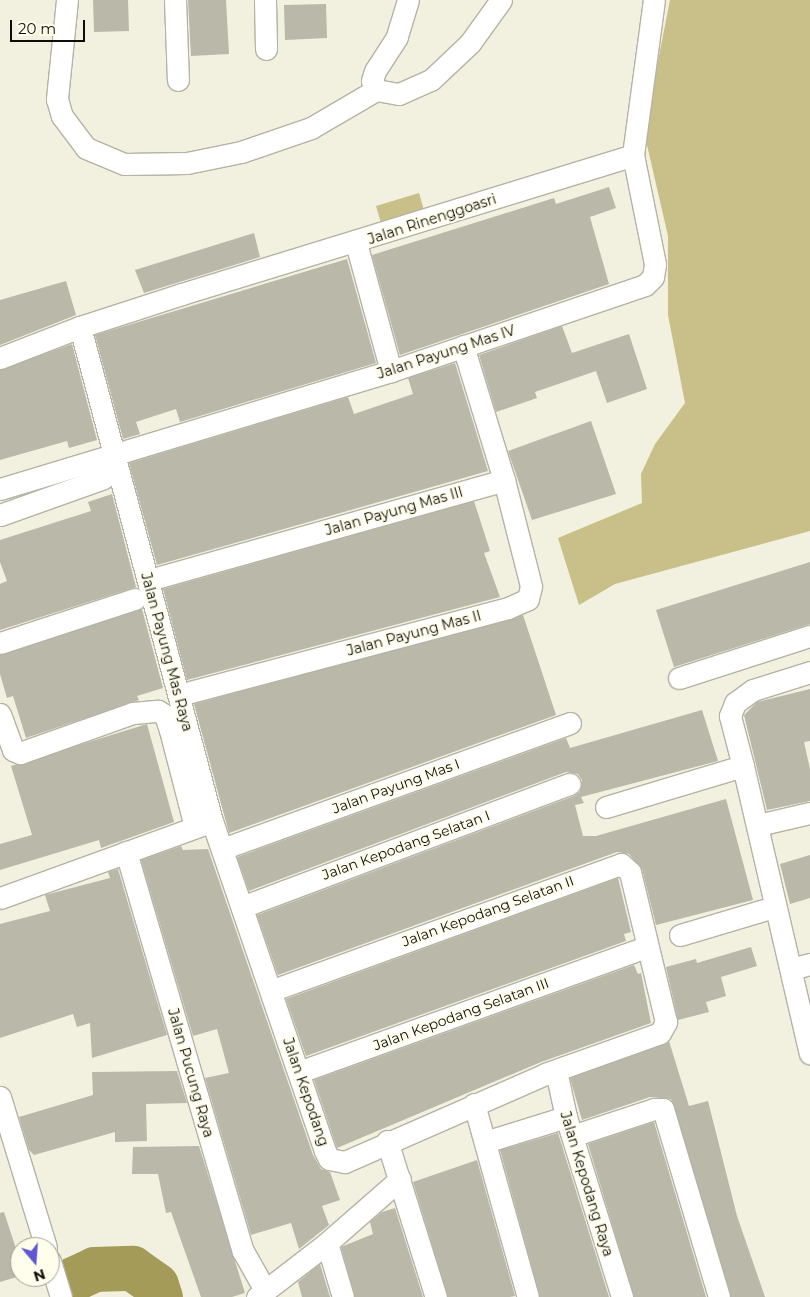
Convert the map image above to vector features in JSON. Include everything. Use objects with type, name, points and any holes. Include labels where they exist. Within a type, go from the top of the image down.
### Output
[{"type":"street","points":[[67,0],[56,99],[70,129],[86,148],[124,164],[187,163],[242,152],[311,128],[376,90],[399,94],[431,80],[470,43],[501,0]]},
{"type":"street","points":[[176,0],[178,80]]},
{"type":"street","points":[[265,0],[266,49]]},
{"type":"street","points":[[376,90],[372,81],[375,70],[397,37],[408,0]]},
{"type":"street","points":[[633,156],[654,0]]},
{"type":"street","name":"Jalan Rinenggoasri","points":[[0,358],[80,327],[633,156]]},
{"type":"street","name":"Jalan Payung Mas IV","points":[[115,453],[391,371],[640,288],[653,277],[655,264],[633,156]]},
{"type":"street","points":[[356,243],[391,371]]},
{"type":"street","points":[[0,489],[115,453],[80,327]]},
{"type":"street","points":[[463,346],[504,480]]},
{"type":"street","name":"Jalan Payung Mas Raya","points":[[115,453],[179,695],[204,824],[222,849]]},
{"type":"street","points":[[0,515],[104,478]]},
{"type":"street","name":"Jalan Payung Mas III","points":[[149,580],[504,480]]},
{"type":"street","name":"Jalan Payung Mas II","points":[[179,695],[508,608],[528,599],[531,586],[504,480]]},
{"type":"street","points":[[0,643],[135,599]]},
{"type":"street","points":[[679,678],[810,636]]},
{"type":"street","points":[[810,672],[754,690],[735,703],[730,716],[758,825],[774,907],[800,966],[810,1053]]},
{"type":"street","points":[[0,714],[10,745],[20,753],[133,713],[158,711],[165,715],[204,824],[0,898]]},
{"type":"street","name":"Jalan Payung Mas I","points":[[222,849],[570,723]]},
{"type":"street","points":[[606,807],[743,766]]},
{"type":"street","name":"Jalan Kepodang Selatan I","points":[[242,907],[570,784]]},
{"type":"street","points":[[758,825],[810,813]]},
{"type":"street","name":"Jalan Kepodang","points":[[222,849],[329,1159],[344,1162],[387,1141],[474,1104],[666,1028],[647,947]]},
{"type":"street","name":"Jalan Pucung Raya","points":[[126,852],[243,1251],[261,1291]]},
{"type":"street","name":"Jalan Kepodang Selatan II","points":[[271,990],[621,864],[630,872],[647,947]]},
{"type":"street","points":[[680,935],[774,907]]},
{"type":"street","name":"Jalan Kepodang Selatan III","points":[[299,1072],[647,947]]},
{"type":"street","name":"Jalan Kepodang Raya","points":[[556,1071],[569,1126],[622,1297]]},
{"type":"street","points":[[0,1097],[43,1237]]},
{"type":"street","points":[[474,1104],[528,1297]]},
{"type":"street","points":[[485,1142],[654,1109],[664,1109],[718,1297]]},
{"type":"street","points":[[387,1141],[436,1297]]},
{"type":"street","points":[[261,1291],[327,1243],[400,1178]]},
{"type":"street","points":[[327,1243],[343,1297]]},
{"type":"shaded area","points":[[670,0],[810,0],[810,531],[615,584],[579,605],[558,538],[642,503],[641,474],[655,444],[685,403],[668,315],[668,236],[644,132]]},
{"type":"shaded area","points":[[419,193],[426,217],[383,230],[376,206]]},
{"type":"building","points":[[93,0],[128,0],[129,31],[94,32]]},
{"type":"building","points":[[188,0],[226,0],[229,54],[191,56]]},
{"type":"building","points":[[326,4],[327,38],[285,40],[284,5]]},
{"type":"building","points":[[609,187],[616,208],[590,217],[609,284],[400,355],[372,255],[554,198],[556,204]]},
{"type":"building","points":[[254,233],[260,257],[144,293],[135,270]]},
{"type":"building","points":[[347,259],[376,363],[180,422],[176,409],[136,422],[140,434],[123,439],[95,335]]},
{"type":"building","points":[[66,281],[76,315],[0,345],[0,300]]},
{"type":"building","points":[[562,326],[572,353],[629,334],[647,389],[607,403],[596,371],[535,392],[537,398],[496,412],[479,355]]},
{"type":"building","points":[[72,344],[97,440],[69,448],[67,441],[0,460],[0,370]]},
{"type":"building","points":[[455,363],[488,471],[157,565],[129,463],[348,397],[354,414],[413,394],[408,378]]},
{"type":"building","points":[[591,421],[616,494],[532,520],[508,451]]},
{"type":"building","points":[[112,494],[136,587],[0,630],[0,584],[7,581],[0,562],[0,540],[91,511],[88,502]]},
{"type":"building","points":[[474,501],[490,551],[484,553],[500,597],[187,680],[163,589]]},
{"type":"building","points":[[810,562],[810,624],[674,667],[656,610]]},
{"type":"building","points":[[142,609],[163,688],[137,696],[139,700],[26,738],[13,696],[7,698],[0,674],[0,655]]},
{"type":"building","points":[[523,615],[556,715],[229,833],[194,704]]},
{"type":"building","points":[[810,689],[810,741],[804,742],[810,769],[810,801],[767,810],[744,715],[757,702]]},
{"type":"building","points":[[702,710],[718,761],[581,797],[584,803],[575,805],[583,836],[596,836],[726,799],[753,900],[656,925],[642,869],[629,854],[617,852],[278,975],[257,915],[574,796],[580,792],[582,780],[578,774],[566,772],[249,891],[237,857],[566,738],[570,748]]},
{"type":"building","points":[[147,724],[174,822],[101,848],[99,840],[0,870],[0,844],[32,835],[11,766]]},
{"type":"building","points":[[181,846],[183,850],[208,849],[313,1155],[321,1169],[330,1172],[340,1200],[322,1206],[329,1225],[299,1249],[291,1223],[251,1235],[205,1078],[229,1073],[217,1029],[193,1036],[141,860]]},
{"type":"building","points":[[810,855],[810,898],[790,904],[780,864]]},
{"type":"building","points":[[118,869],[167,1035],[92,1058],[90,1023],[77,1027],[73,1014],[0,1038],[0,924],[50,911],[45,895],[110,878],[108,872]]},
{"type":"building","points":[[618,878],[631,932],[624,934],[626,941],[306,1056],[286,999]]},
{"type":"building","points":[[751,947],[757,966],[721,977],[726,996],[706,1002],[709,1012],[678,1020],[666,967],[696,959],[697,963]]},
{"type":"building","points":[[634,965],[638,974],[641,973],[651,1023],[541,1062],[337,1148],[314,1080]]},
{"type":"building","points":[[669,1041],[689,1106],[708,1101],[737,1216],[765,1297],[731,1297],[671,1099],[650,1097],[582,1120],[570,1078]]},
{"type":"building","points":[[177,1071],[187,1103],[146,1104],[147,1141],[115,1142],[115,1132],[34,1155],[29,1150],[19,1117],[93,1095],[92,1072]]},
{"type":"building","points":[[654,1122],[706,1297],[634,1297],[588,1144]]},
{"type":"building","points":[[558,1133],[609,1297],[540,1297],[500,1150]]},
{"type":"building","points":[[199,1146],[245,1293],[232,1297],[201,1297],[171,1212],[166,1213],[158,1174],[132,1174],[133,1147]]},
{"type":"building","points":[[477,1160],[515,1296],[448,1297],[413,1182]]},
{"type":"building","points":[[395,1208],[423,1297],[355,1297],[341,1247],[373,1234],[370,1222],[382,1212]]},
{"type":"building","points":[[4,1212],[12,1237],[10,1237],[10,1279],[0,1282],[0,1213]]},
{"type":"building","points":[[320,1264],[330,1297],[302,1297],[298,1282]]},
{"type":"waterway","points":[[73,1279],[94,1269],[132,1268],[156,1285],[160,1297]]},
{"type":"waterway","points":[[66,1295],[73,1279]]}]
